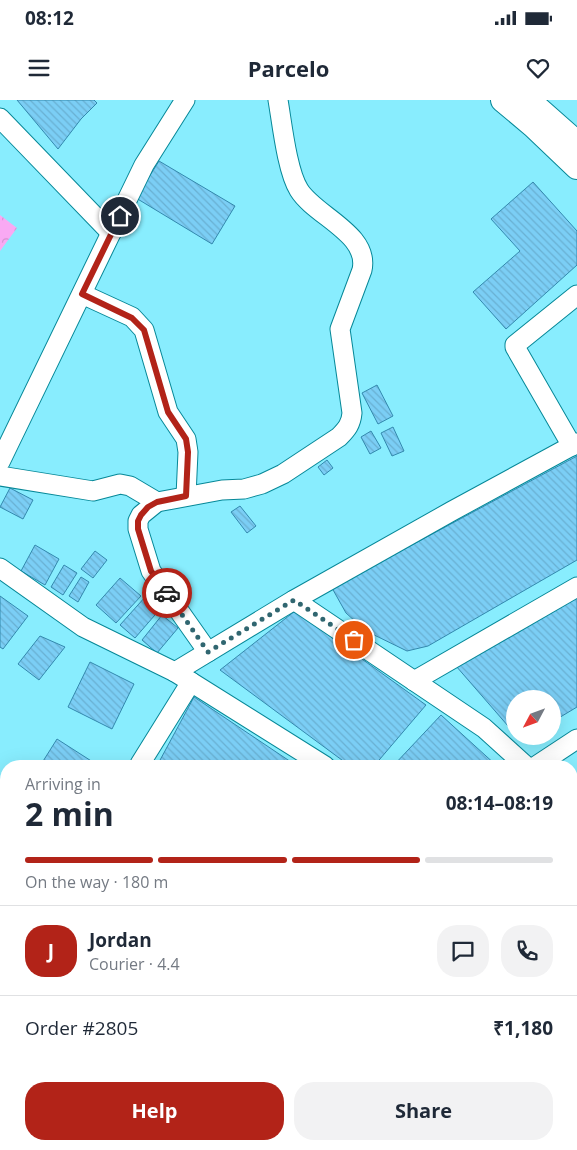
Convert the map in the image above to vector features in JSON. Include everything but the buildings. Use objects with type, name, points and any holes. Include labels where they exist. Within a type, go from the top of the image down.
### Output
[{"type":"highway","points":[[525,100],[577,146]]},
{"type":"highway","points":[[554,100],[577,121]]},
{"type":"main road","points":[[503,100],[534,126],[577,167]]},
{"type":"street","points":[[0,462],[144,164],[185,100]]},
{"type":"street","points":[[208,652],[151,571],[138,529],[138,521],[141,515],[148,507],[157,502],[222,490],[244,489],[262,484],[283,474],[339,437],[347,430],[351,422],[352,413],[340,329],[362,270],[363,253],[356,242],[306,199],[299,190],[292,174],[278,100]]},
{"type":"street","points":[[0,118],[111,233]]},
{"type":"street","points":[[82,294],[132,318],[144,330],[168,412],[186,439],[188,452],[186,496]]},
{"type":"street","points":[[142,760],[183,677],[208,652],[294,600],[574,444],[515,345],[577,294]]},
{"type":"street","points":[[0,476],[94,491],[120,484],[130,486],[157,502]]},
{"type":"street","points":[[0,568],[83,628],[183,677],[315,760]]},
{"type":"street","points":[[414,681],[577,587]]},
{"type":"street","points":[[294,600],[484,728],[519,760]]},
{"type":"street","points":[[545,760],[577,740]]},
{"type":"green space","points":[[0,215],[17,228],[0,251]]},
{"type":"way so far","points":[[167,593],[208,652],[294,600],[354,640]]},
{"type":"route","points":[[120,216],[82,294],[139,323],[144,330],[168,412],[186,439],[188,452],[186,496],[157,502],[148,507],[138,521],[138,529],[151,571],[167,593]]}]
